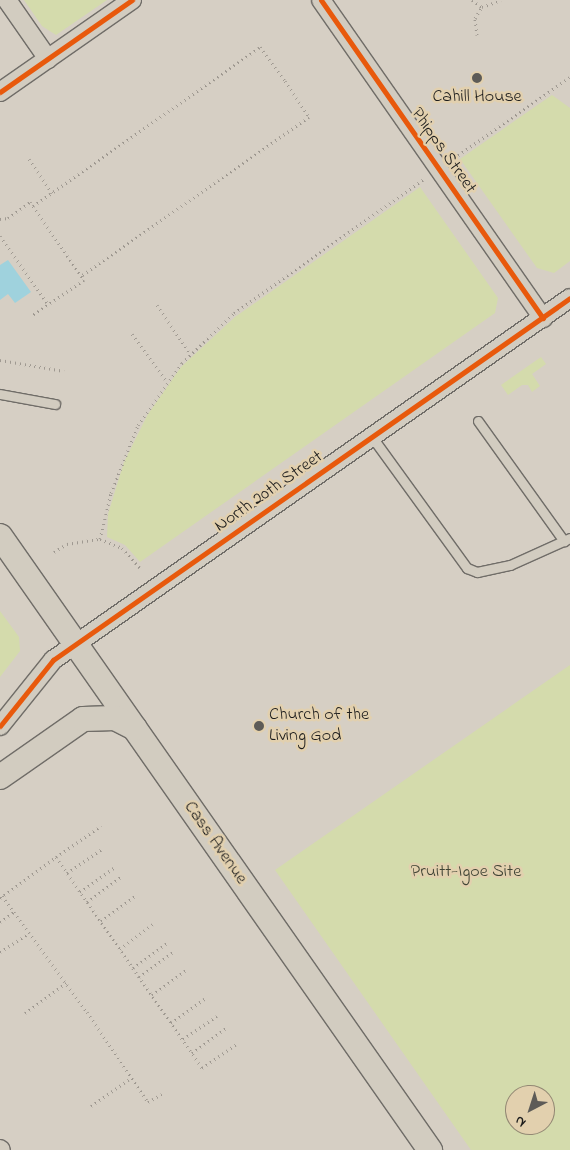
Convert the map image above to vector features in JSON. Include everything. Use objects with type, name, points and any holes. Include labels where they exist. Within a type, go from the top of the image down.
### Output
[{"type":"main road","name":"Cass Avenue","points":[[0,536],[430,1150]]},
{"type":"main road","points":[[0,777],[83,719],[115,718],[135,728]]},
{"type":"street","points":[[7,0],[48,59]]},
{"type":"street","points":[[0,92],[132,0]]},
{"type":"street","name":"Phipps Street","points":[[321,0],[543,318]]},
{"type":"street","name":"North 20th Street","points":[[0,726],[42,671],[76,644],[570,298]]},
{"type":"lane","points":[[0,394],[55,404]]},
{"type":"lane","points":[[372,437],[467,568],[476,572],[510,565],[567,539],[478,421]]},
{"type":"path","points":[[472,0],[482,7]]},
{"type":"path","points":[[477,35],[475,18],[482,7],[501,0]]},
{"type":"path","points":[[33,206],[260,47],[309,117],[82,276]]},
{"type":"path","points":[[100,539],[123,459],[138,425],[167,382],[190,354],[234,313],[570,76]]},
{"type":"path","points":[[29,159],[52,193]]},
{"type":"path","points":[[0,219],[8,218],[30,202],[84,280],[31,316]]},
{"type":"path","points":[[0,236],[48,304]]},
{"type":"path","points":[[157,305],[190,354]]},
{"type":"path","points":[[132,334],[167,382]]},
{"type":"path","points":[[0,360],[64,371]]},
{"type":"path","points":[[54,552],[67,544],[100,539],[122,548],[141,569]]},
{"type":"path","points":[[101,826],[1,897],[29,932],[148,1102],[162,1094]]},
{"type":"path","points":[[67,873],[102,849]]},
{"type":"path","points":[[56,857],[202,1068],[238,1043]]},
{"type":"path","points":[[80,892],[115,867]]},
{"type":"path","points":[[87,902],[122,876]]},
{"type":"path","points":[[101,921],[134,896]]},
{"type":"path","points":[[0,922],[14,912]]},
{"type":"path","points":[[120,949],[153,924]]},
{"type":"path","points":[[0,952],[29,932]]},
{"type":"path","points":[[133,968],[167,943]]},
{"type":"path","points":[[139,977],[173,952]]},
{"type":"path","points":[[152,995],[186,970]]},
{"type":"path","points":[[25,1013],[66,984]]},
{"type":"path","points":[[171,1023],[207,997]]},
{"type":"path","points":[[182,1039],[217,1016]]},
{"type":"path","points":[[191,1053],[226,1028]]},
{"type":"path","points":[[91,1106],[131,1078]]},
{"type":"green space","points":[[24,0],[107,0],[56,35],[42,26]]},
{"type":"green space","points":[[552,95],[570,108],[570,261],[554,273],[537,268],[460,159]]},
{"type":"green space","points":[[420,187],[498,298],[495,313],[140,562],[125,545],[107,537],[108,514],[124,462],[148,414],[181,367],[235,317]]},
{"type":"green space","points":[[541,357],[546,364],[532,374],[540,386],[532,392],[528,385],[522,385],[508,395],[501,385]]},
{"type":"green space","points":[[0,611],[19,637],[20,651],[0,677]]},
{"type":"green space","name":"Pruitt-Igoe Site","points":[[570,665],[570,1150],[471,1150],[275,870]]},
{"type":"water","points":[[8,260],[31,292],[15,303],[8,294],[0,300],[0,265]]},
{"type":"cycle path","points":[[0,92],[132,0]]},
{"type":"cycle path","points":[[321,0],[543,318]]},
{"type":"cycle path","points":[[0,726],[53,660],[570,298]]},
{"type":"place","name":"Cahill House","points":[[477,78]]},
{"type":"place","name":"Church of the Living God","points":[[259,726]]}]
